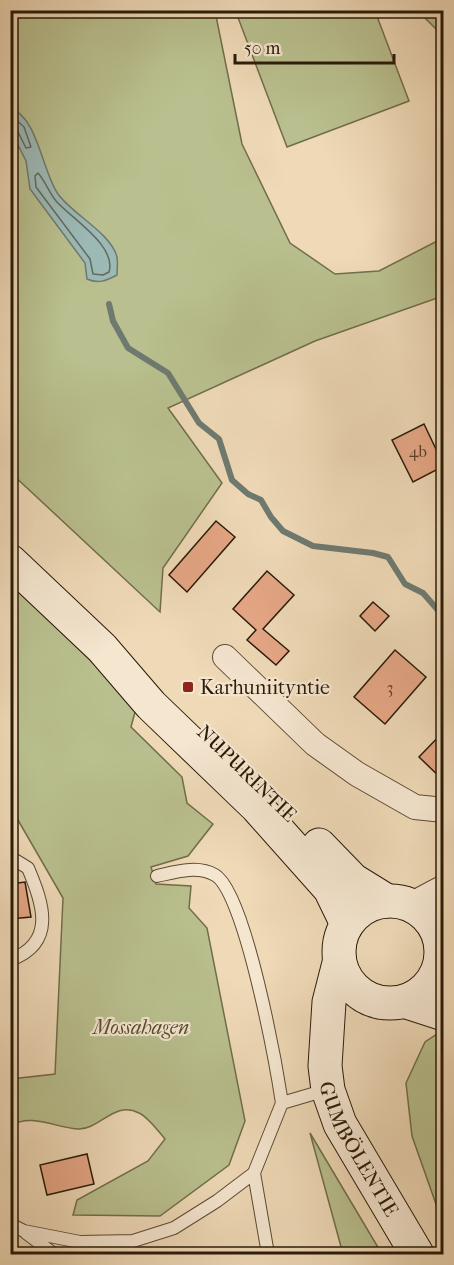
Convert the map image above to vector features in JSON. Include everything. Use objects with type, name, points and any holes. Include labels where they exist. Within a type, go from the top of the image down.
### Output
[{"type":"main road","name":"NUPURINTIE","points":[[10,561],[103,648],[151,705],[272,823],[330,890],[347,924]]},
{"type":"main road","name":"NUPURINTIE","points":[[103,648],[162,690],[268,792],[353,880],[398,903]]},
{"type":"main road","points":[[398,903],[423,912],[442,949],[434,980],[423,993],[407,1002],[390,1004],[372,1001],[357,992],[346,979],[339,963],[341,936],[347,924],[358,912],[371,904],[398,903]]},
{"type":"main road","name":"GUMBÖLENTIE","points":[[339,963],[329,1002],[325,1066],[328,1090],[340,1124],[417,1254]]},
{"type":"main road","points":[[328,1037],[372,1001]]},
{"type":"main road","points":[[407,1002],[444,1014]]},
{"type":"street","points":[[225,657],[315,744],[357,774],[415,807],[444,810]]},
{"type":"street","points":[[398,903],[444,887]]},
{"type":"lane","points":[[10,857],[28,868],[45,917],[38,939],[25,954],[10,960]]},
{"type":"lane","points":[[24,1231],[80,1242],[133,1241],[174,1228],[217,1201],[254,1173],[282,1103],[266,1020],[230,891],[216,876],[203,870],[157,876]]},
{"type":"lane","points":[[282,1103],[328,1090]]},
{"type":"lane","points":[[254,1173],[268,1254]]},
{"type":"lane","points":[[10,1224],[24,1231],[54,1254]]},
{"type":"green space","points":[[250,10],[375,11],[409,101],[287,147],[237,15]]},
{"type":"green space","points":[[10,11],[215,11],[242,144],[290,243],[335,274],[379,271],[443,238],[443,296],[315,341],[168,408],[222,483],[163,568],[160,612],[11,473]]},
{"type":"green space","points":[[418,11],[443,11],[443,36]]},
{"type":"green space","name":"Mossahagen","points":[[10,583],[137,705],[131,727],[182,777],[187,803],[213,824],[188,856],[151,867],[156,884],[191,886],[189,908],[207,928],[245,1121],[229,1165],[160,1216],[73,1215],[77,1200],[148,1161],[165,1139],[139,1113],[122,1110],[94,1125],[79,1129],[36,1121],[19,1122],[11,1126],[11,1079],[55,1074],[63,898],[11,808]]},
{"type":"green space","points":[[437,1034],[444,1035],[443,1224],[412,1136],[406,1083],[425,1042]]},
{"type":"green space","points":[[310,1133],[382,1254],[343,1254]]},
{"type":"water","points":[[10,108],[19,113],[27,122],[58,194],[113,248],[117,259],[117,275],[102,281],[87,279],[85,263],[30,189],[26,161],[11,131]]},
{"type":"building","points":[[424,424],[444,466],[413,482],[392,440]]},
{"type":"building","points":[[216,521],[235,537],[187,592],[169,575]]},
{"type":"building","points":[[267,571],[294,595],[263,629],[289,651],[276,665],[247,640],[256,630],[233,609]]},
{"type":"building","points":[[373,602],[389,616],[375,631],[360,616]]},
{"type":"building","points":[[395,650],[426,677],[385,724],[354,697]]},
{"type":"building","points":[[444,731],[444,781],[419,757]]},
{"type":"building","points":[[25,882],[31,917],[10,919],[10,884]]},
{"type":"building","points":[[87,1154],[94,1184],[47,1195],[40,1165]]},
{"type":"waterway","points":[[109,304],[113,321],[128,348],[168,373],[199,423],[219,439],[232,480],[248,494],[261,500],[283,531],[313,546],[388,557],[405,584],[423,593],[444,617]]},
{"type":"place","name":"Karhuniityntie","points":[[188,687]]}]
